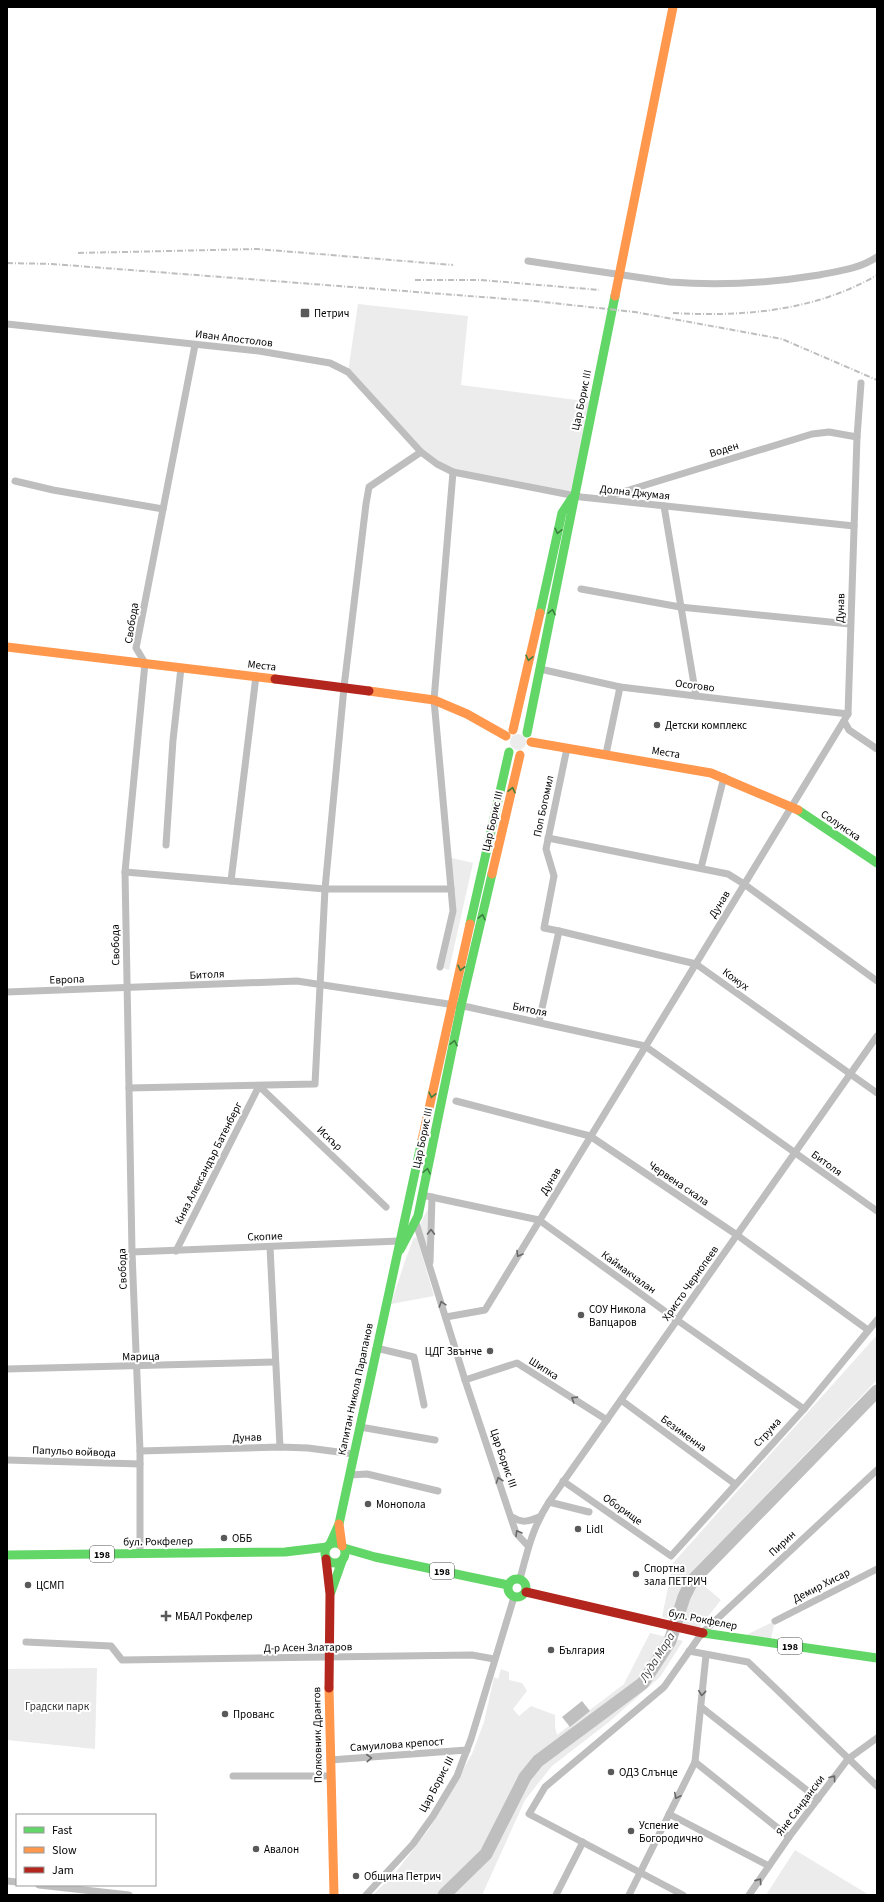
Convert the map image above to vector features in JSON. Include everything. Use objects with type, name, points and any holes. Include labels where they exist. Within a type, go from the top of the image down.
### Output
[{"type":"main road","name":"Цар Борис III","points":[[527,733],[571,517],[573,496],[673,7]]},
{"type":"main road","name":"Цар Борис III","points":[[510,733],[562,513],[573,496]]},
{"type":"main road","name":"Места","points":[[7,647],[256,676],[434,700],[510,733]]},
{"type":"main road","points":[[520,729],[527,733],[531,742],[528,750],[520,755],[509,752],[505,745],[510,733],[520,729]]},
{"type":"main road","name":"Места","points":[[531,742],[698,770],[724,777],[792,806]]},
{"type":"main road","name":"Цар Борис III","points":[[417,1219],[427,1196],[457,1005],[509,752]]},
{"type":"main road","name":"Цар Борис III","points":[[405,1213],[520,755]]},
{"type":"main road","name":"Солунска","points":[[792,806],[877,863]]},
{"type":"main road","points":[[405,1213],[408,1216],[417,1219]]},
{"type":"main road","name":"Капитан Никола Парапанов","points":[[328,1546],[339,1524],[405,1213]]},
{"type":"main road","name":"Капитан Никола Парапанов","points":[[395,1259],[417,1219]]},
{"type":"main road","name":"Капитан Никола Парапанов","points":[[339,1524],[343,1547]]},
{"type":"main road","name":"198","points":[[328,1546],[336,1543],[343,1547],[375,1557],[508,1585]]},
{"type":"main road","points":[[326,1558],[328,1546]]},
{"type":"main road","name":"бул. Рокфелер","points":[[7,1555],[284,1552],[328,1546]]},
{"type":"main road","points":[[343,1547],[343,1560]]},
{"type":"main road","name":"бул. Рокфелер","points":[[284,1552],[326,1558]]},
{"type":"main road","name":"198","points":[[326,1558],[334,1564],[343,1560],[375,1557]]},
{"type":"main road","name":"Полковник Дрангов","points":[[326,1558],[330,1594],[328,1658],[334,1895]]},
{"type":"main road","name":"Полковник Дрангов","points":[[330,1594],[343,1560]]},
{"type":"main road","points":[[520,1579],[525,1582],[526,1592],[520,1597],[514,1597],[508,1591],[508,1585],[511,1580],[520,1579]]},
{"type":"main road","name":"бул. Рокфелер","points":[[526,1592],[656,1621],[702,1633],[877,1658]]},
{"type":"main road","name":"Полковник Дрангов","points":[[333,1876],[340,1895]]},
{"type":"street","points":[[528,261],[692,284],[778,282],[852,269],[877,258]]},
{"type":"street","name":"Иван Апостолов","points":[[7,324],[259,352],[330,363],[348,372],[421,452]]},
{"type":"street","name":"Свобода","points":[[140,1553],[140,1451],[132,1252],[125,872],[145,663],[136,648],[195,345]]},
{"type":"street","name":"Дунав","points":[[446,1317],[485,1310],[846,717],[856,437],[861,383]]},
{"type":"street","name":"Воден","points":[[599,499],[812,434],[829,432],[856,437]]},
{"type":"street","points":[[129,1088],[314,1084],[318,983],[325,889],[344,687],[370,487],[421,452]]},
{"type":"street","name":"Долна Джумая","points":[[421,452],[437,464],[453,472],[573,496],[854,526]]},
{"type":"street","points":[[440,967],[452,911],[434,700],[453,472]]},
{"type":"street","points":[[15,481],[53,490],[163,509]]},
{"type":"street","points":[[664,506],[696,696]]},
{"type":"street","points":[[581,589],[680,607],[850,624]]},
{"type":"street","points":[[166,845],[172,740],[181,668]]},
{"type":"street","name":"Осогово","points":[[540,669],[620,687],[846,717]]},
{"type":"street","points":[[231,881],[256,676]]},
{"type":"street","points":[[606,754],[620,687]]},
{"type":"street","points":[[846,717],[849,730],[877,749]]},
{"type":"street","name":"Поп Богомил","points":[[559,931],[544,928],[554,876],[546,849],[567,748]]},
{"type":"street","points":[[701,868],[724,777]]},
{"type":"street","points":[[548,838],[728,874],[744,884],[877,981]]},
{"type":"street","points":[[125,872],[325,889],[451,889]]},
{"type":"street","points":[[538,1022],[559,931]]},
{"type":"street","name":"Кожух","points":[[559,931],[696,964],[877,1093]]},
{"type":"street","name":"Битоля","points":[[127,988],[297,981],[318,983],[457,1005],[645,1046],[877,1211]]},
{"type":"street","name":"Европа","points":[[7,992],[127,988]]},
{"type":"street","name":"Христо Чернопеев","points":[[528,1546],[539,1517],[563,1481],[877,1036]]},
{"type":"street","name":"Искър","points":[[259,1086],[386,1206]]},
{"type":"street","name":"Княз Александър Батенберг","points":[[176,1251],[259,1086]]},
{"type":"street","name":"Червена скала","points":[[456,1101],[590,1136],[737,1235],[868,1330]]},
{"type":"street","points":[[427,1196],[430,1268]]},
{"type":"street","name":"Каймакчалан","points":[[427,1196],[539,1220],[677,1320],[804,1409]]},
{"type":"street","name":"Цар Борис III","points":[[417,1219],[430,1268],[465,1380],[512,1517],[516,1533],[528,1546]]},
{"type":"street","name":"Скопие","points":[[132,1252],[399,1242]]},
{"type":"street","points":[[270,1247],[280,1447]]},
{"type":"street","name":"Струма","points":[[671,1556],[804,1409],[877,1320]]},
{"type":"street","points":[[376,1348],[414,1357],[424,1405]]},
{"type":"street","name":"Марица","points":[[7,1369],[137,1367],[275,1362]]},
{"type":"street","name":"Шипка","points":[[465,1380],[517,1363],[607,1420]]},
{"type":"street","name":"Безименна","points":[[620,1400],[735,1484]]},
{"type":"street","points":[[360,1427],[435,1440]]},
{"type":"street","name":"Дунав","points":[[140,1451],[280,1447],[308,1448],[354,1454]]},
{"type":"street","name":"Папульо войвода","points":[[7,1460],[140,1464]]},
{"type":"street","name":"Пирин","points":[[583,1842],[529,1814],[545,1787],[664,1687],[702,1633],[877,1470]]},
{"type":"street","points":[[350,1475],[367,1474],[438,1492]]},
{"type":"street","name":"Оборище","points":[[563,1481],[671,1556]]},
{"type":"street","points":[[549,1502],[589,1512]]},
{"type":"street","points":[[512,1517],[520,1522],[539,1517]]},
{"type":"street","points":[[520,1579],[528,1546]]},
{"type":"street","name":"Демир Хисар","points":[[775,1620],[877,1569]]},
{"type":"street","name":"Цар Борис III","points":[[366,1895],[408,1850],[433,1816],[456,1776],[467,1750],[514,1597]]},
{"type":"street","name":"Д-р Асен Златаров","points":[[26,1642],[111,1646],[122,1660],[472,1655],[494,1659]]},
{"type":"street","points":[[689,1652],[748,1662],[877,1786]]},
{"type":"street","points":[[629,1895],[639,1872],[695,1762],[706,1655]]},
{"type":"street","points":[[701,1708],[818,1799]]},
{"type":"street","name":"Яне Сандански","points":[[749,1895],[789,1837],[848,1759],[877,1738]]},
{"type":"street","name":"Самуилова крепост","points":[[330,1760],[467,1750]]},
{"type":"street","points":[[695,1762],[789,1837]]},
{"type":"street","points":[[233,1776],[330,1776]]},
{"type":"street","points":[[669,1814],[769,1866]]},
{"type":"street","points":[[556,1895],[583,1842],[683,1895]]},
{"type":"street","points":[[47,1886],[96,1893],[128,1895]]},
{"type":"green space","points":[[358,304],[468,316],[461,385],[592,402],[573,496],[506,483],[437,464],[348,372]]},
{"type":"green space","points":[[515,734],[521,734],[526,739],[524,748],[521,750],[515,750],[510,745],[510,739]]},
{"type":"green space","points":[[448,857],[473,863],[449,970],[440,967],[453,911]]},
{"type":"green space","points":[[428,1209],[427,1244],[425,1245],[420,1224]]},
{"type":"green space","points":[[414,1237],[417,1238],[434,1296],[391,1304],[405,1261]]},
{"type":"green space","points":[[877,1335],[877,1380],[690,1574],[721,1600],[699,1628],[662,1617],[673,1563]]},
{"type":"green space","points":[[775,1621],[770,1643],[740,1638]]},
{"type":"green space","points":[[650,1633],[683,1641],[660,1677],[609,1722],[552,1766],[525,1800],[482,1895],[373,1895],[396,1872],[429,1829],[472,1754],[484,1722],[494,1677],[498,1679],[501,1669],[509,1672],[509,1680],[522,1683],[527,1691],[513,1709],[519,1716],[531,1706],[555,1715],[557,1735],[624,1684]]},
{"type":"green space","name":"Градски парк","points":[[97,1668],[95,1749],[7,1740],[7,1669]]},
{"type":"green space","points":[[795,1850],[869,1895],[766,1895]]},
{"type":"shaded area","points":[[582,1701],[590,1711],[570,1727],[562,1717]]},
{"type":"waterway","name":"Луда Мара","points":[[444,1895],[486,1854],[525,1777],[538,1761],[643,1683],[670,1641],[684,1597],[692,1581],[877,1391]]},
{"type":"railway","points":[[78,253],[257,249],[453,265]]},
{"type":"railway","points":[[7,263],[52,264],[534,301],[635,312],[782,339],[877,380]]},
{"type":"railway","points":[[673,313],[726,314],[778,309],[829,297],[854,287],[877,275]]},
{"type":"railway","points":[[415,280],[481,280],[599,290]]},
{"type":"traffic: fast","points":[[527,733],[615,296]]},
{"type":"traffic: fast","points":[[540,613],[562,513],[572,498]]},
{"type":"traffic: fast","points":[[470,924],[509,752]]},
{"type":"traffic: fast","points":[[798,810],[877,863]]},
{"type":"traffic: fast","points":[[400,1250],[418,1216],[461,1006],[492,874]]},
{"type":"traffic: fast","points":[[330,1544],[339,1524],[422,1140]]},
{"type":"traffic: fast","points":[[331,1543],[339,1543],[345,1549],[345,1553],[345,1557],[339,1563],[331,1563],[325,1557],[325,1549],[331,1543]]},
{"type":"traffic: fast","points":[[7,1555],[285,1552],[327,1547]]},
{"type":"traffic: fast","points":[[344,1548],[375,1557],[508,1585]]},
{"type":"traffic: fast","points":[[331,1592],[342,1561]]},
{"type":"traffic: fast","points":[[513,1579],[521,1579],[526,1584],[526,1588],[524,1595],[521,1597],[513,1597],[508,1592],[508,1584],[513,1579]]},
{"type":"traffic: fast","points":[[703,1633],[877,1658]]},
{"type":"traffic: slow","points":[[615,296],[673,7]]},
{"type":"traffic: slow","points":[[513,730],[540,613]]},
{"type":"traffic: slow","points":[[7,647],[275,679]]},
{"type":"traffic: slow","points":[[369,691],[434,700],[467,714],[506,736]]},
{"type":"traffic: slow","points":[[531,742],[711,773],[798,810]]},
{"type":"traffic: slow","points":[[492,874],[520,755]]},
{"type":"traffic: slow","points":[[422,1140],[470,924]]},
{"type":"traffic: slow","points":[[339,1524],[342,1546]]},
{"type":"traffic: slow","points":[[329,1688],[334,1895]]},
{"type":"traffic: jam","points":[[275,679],[369,691]]},
{"type":"traffic: jam","points":[[326,1559],[330,1594],[329,1688]]},
{"type":"traffic: jam","points":[[526,1592],[703,1633]]},
{"type":"place","name":"Петрич","points":[[305,313]]},
{"type":"place","name":"Детски комплекс","points":[[657,725]]},
{"type":"place","name":"СОУ Никола Вапцаров","points":[[581,1315]]},
{"type":"place","name":"ЦДГ Звънче","points":[[490,1351]]},
{"type":"place","name":"Монопола","points":[[368,1504]]},
{"type":"place","name":"Lidl","points":[[578,1529]]},
{"type":"place","name":"ОББ","points":[[224,1538]]},
{"type":"place","name":"Спортна зала ПЕТРИЧ","points":[[636,1574]]},
{"type":"place","name":"ЦСМП","points":[[28,1585]]},
{"type":"place","name":"МБАЛ Рокфелер","points":[[166,1616]]},
{"type":"place","name":"България","points":[[551,1650]]},
{"type":"place","name":"Прованс","points":[[225,1714]]},
{"type":"place","name":"ОДЗ Слънце","points":[[611,1772]]},
{"type":"place","name":"Успение Богородично","points":[[631,1831]]},
{"type":"place","name":"Авалон","points":[[256,1849]]},
{"type":"place","name":"Община Петрич","points":[[356,1876]]}]
